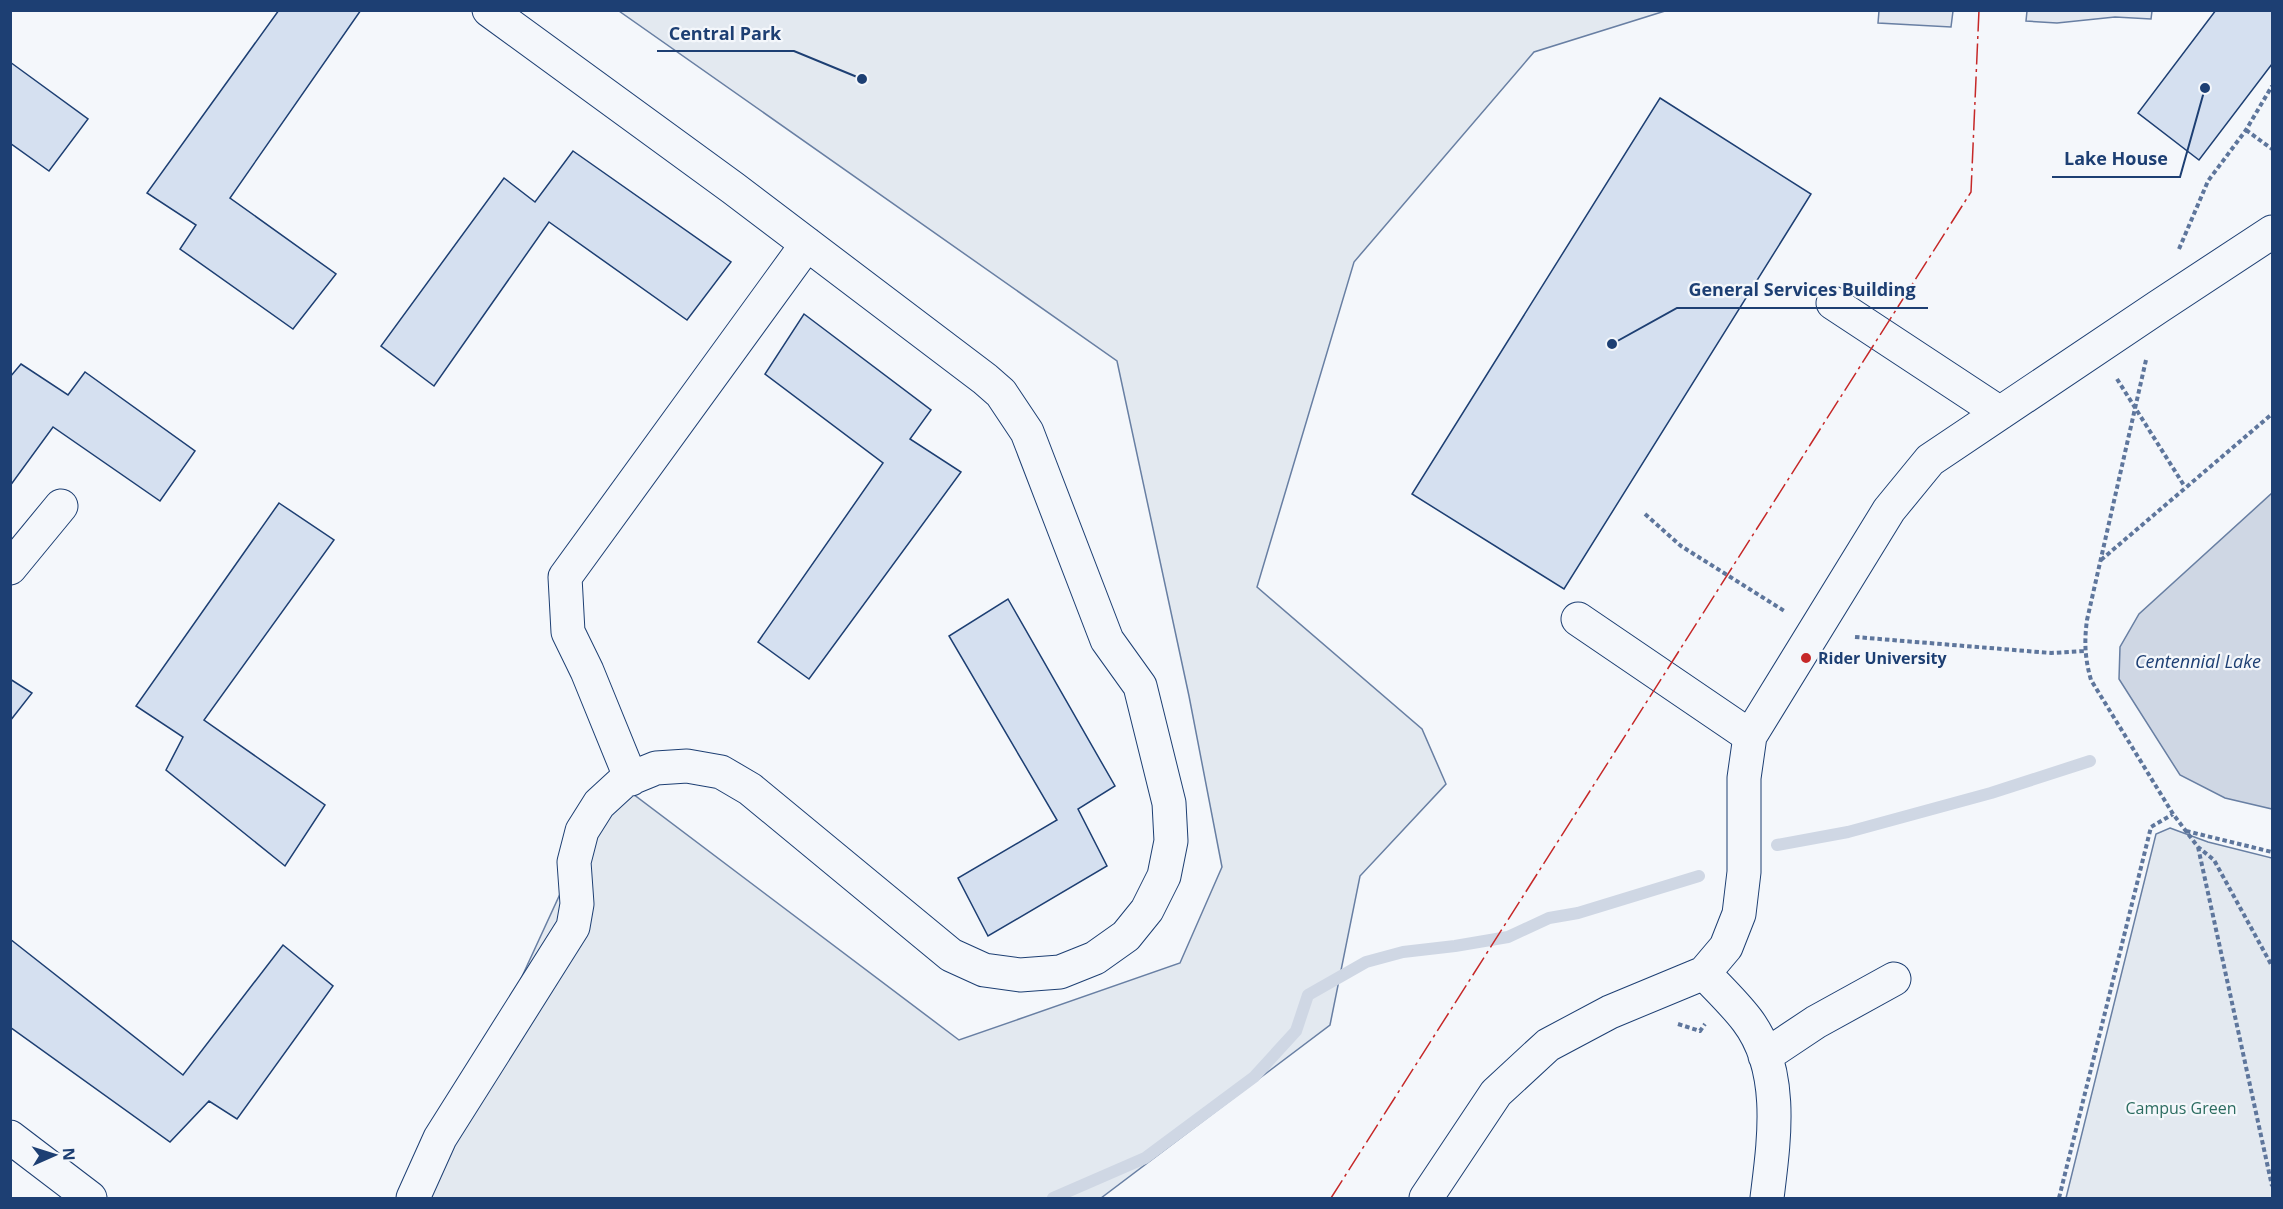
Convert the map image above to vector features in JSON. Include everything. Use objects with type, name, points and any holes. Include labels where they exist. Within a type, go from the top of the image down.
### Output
[{"type":"street","points":[[413,1198],[440,1138],[573,927],[577,904],[574,862],[582,831],[599,804],[624,782],[656,768],[687,766],[721,772],[750,789],[951,956],[984,970],[1020,975],[1059,972],[1095,958],[1126,936],[1147,910],[1164,876],[1171,841],[1169,803],[1140,686],[1107,640],[1027,432],[1000,393],[733,188],[489,10]]},
{"type":"street","points":[[1426,1198],[1496,1093],[1548,1045],[1610,1012],[1704,973],[1726,947],[1739,914],[1744,872],[1744,778],[1750,736],[1889,510],[1930,460],[2272,232]]},
{"type":"street","points":[[631,779],[587,671],[568,632],[565,577],[807,244]]},
{"type":"street","points":[[1833,303],[2000,412]]},
{"type":"street","points":[[10,568],[61,506]]},
{"type":"street","points":[[1578,619],[1750,736]]},
{"type":"street","points":[[1704,973],[1748,1022],[1765,1056],[1774,1100],[1774,1144],[1767,1198]]},
{"type":"street","points":[[1765,1056],[1816,1022],[1894,979]]},
{"type":"street","points":[[10,1137],[90,1198]]},
{"type":"path","points":[[2177,254],[2208,181],[2246,130],[2272,86]]},
{"type":"path","points":[[2246,130],[2272,149]]},
{"type":"path","points":[[2097,347],[2186,487]]},
{"type":"path","points":[[2148,350],[2087,620],[2085,651],[2091,680],[2173,814],[2198,847],[2214,860],[2272,966]]},
{"type":"path","points":[[2101,561],[2272,414]]},
{"type":"path","points":[[1645,513],[1681,546],[1794,617]]},
{"type":"path","points":[[1848,636],[2051,653],[2085,651]]},
{"type":"path","points":[[2059,1198],[2151,827],[2173,814]]},
{"type":"path","points":[[2185,830],[2272,852]]},
{"type":"path","points":[[2198,847],[2272,1186]]},
{"type":"path","points":[[1668,1025],[1679,1024],[1700,1031],[1726,997]]},
{"type":"green space","points":[[619,11],[1665,11],[1534,52],[1354,262],[1257,587],[1422,729],[1446,784],[1360,876],[1330,1025],[1101,1198],[420,1198],[613,779],[959,1040],[1180,963],[1222,867],[1189,696],[1117,361]]},
{"type":"green space","name":"Campus Green","points":[[2170,828],[2208,842],[2272,858],[2272,1198],[2066,1198],[2156,834]]},
{"type":"shaded area","points":[[2152,10],[2151,19],[2115,17],[2057,23],[2026,21],[2027,11]]},
{"type":"shaded area","points":[[1879,11],[1953,11],[1951,27],[1878,23]]},
{"type":"water","name":"Centennial Lake","points":[[2272,493],[2272,809],[2225,798],[2180,775],[2119,679],[2120,647],[2139,614]]},
{"type":"building","points":[[279,10],[361,10],[230,198],[336,274],[293,329],[180,249],[196,225],[147,193]]},
{"type":"building","points":[[2216,10],[2272,10],[2272,64],[2199,160],[2138,113]]},
{"type":"building","points":[[10,62],[88,119],[49,171],[10,143]]},
{"type":"building","points":[[1660,98],[1811,194],[1564,589],[1412,494]]},
{"type":"building","points":[[573,151],[731,262],[687,320],[549,222],[434,386],[381,346],[504,178],[535,202]]},
{"type":"building","points":[[804,314],[931,410],[910,439],[961,472],[809,679],[758,642],[883,463],[765,374]]},
{"type":"building","points":[[21,364],[68,395],[85,372],[195,451],[160,501],[53,427],[10,486],[10,377]]},
{"type":"building","points":[[279,503],[334,540],[204,720],[325,805],[285,866],[166,770],[183,737],[136,706]]},
{"type":"building","points":[[1008,599],[1115,786],[1078,809],[1107,866],[988,936],[958,878],[1057,820],[949,636]]},
{"type":"building","points":[[10,679],[32,693],[10,721]]},
{"type":"building","points":[[10,939],[183,1075],[283,945],[333,986],[237,1119],[209,1101],[170,1142],[10,1027]]},
{"type":"waterway","points":[[1777,845],[1848,832],[1991,793],[2090,761]]},
{"type":"waterway","points":[[1053,1198],[1145,1158],[1254,1077],[1296,1031],[1308,995],[1366,962],[1403,952],[1508,937],[1549,918],[1578,913],[1699,876]]},
{"type":"power","points":[[1331,1198],[1971,192],[1979,10]]},
{"type":"place","name":"Central Park","points":[[862,79]]},
{"type":"place","name":"Lake House","points":[[2205,88]]},
{"type":"place","name":"General Services Building","points":[[1612,344]]},
{"type":"place","name":"Rider University","points":[[1806,658]]}]
